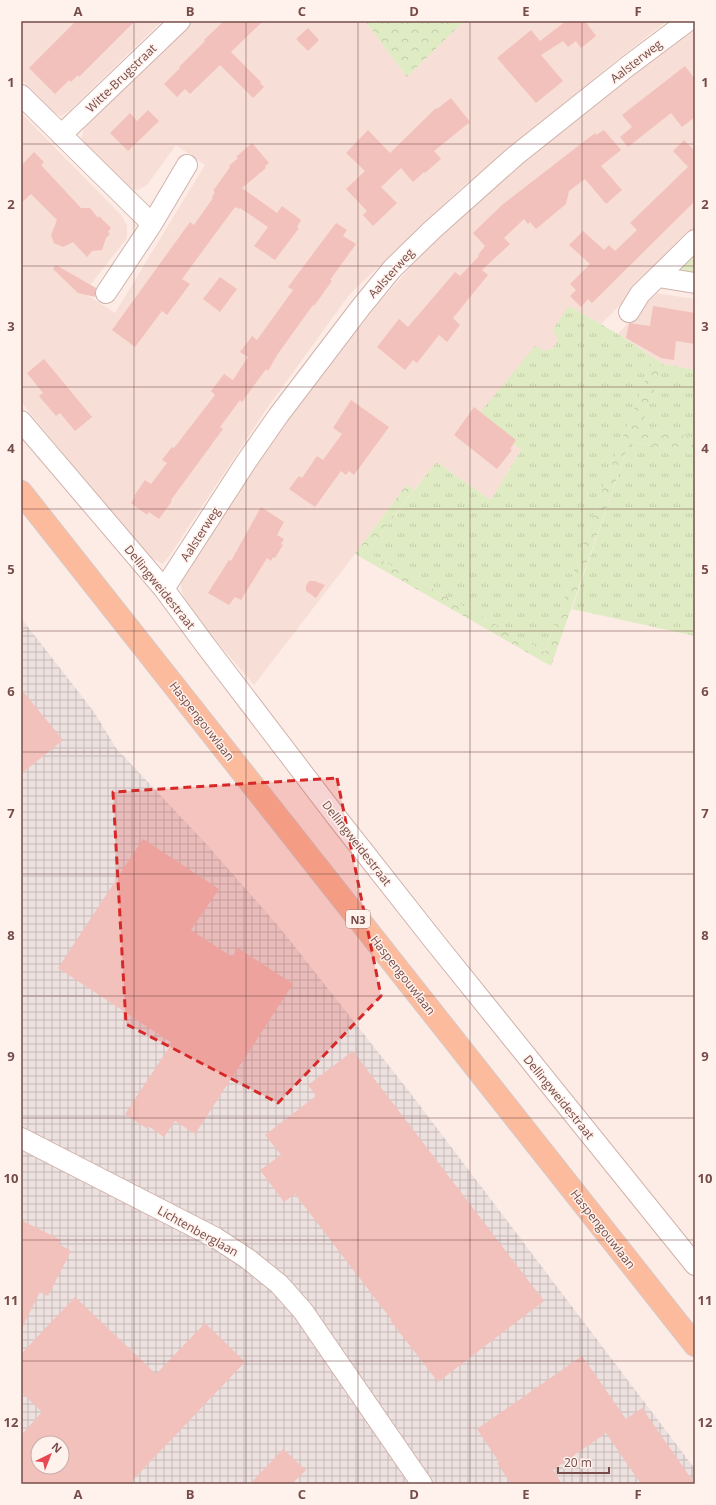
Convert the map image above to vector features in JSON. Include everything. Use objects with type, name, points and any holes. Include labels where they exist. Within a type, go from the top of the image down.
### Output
[{"type":"main road","name":"Haspengouwlaan","points":[[21,492],[695,1345]]},
{"type":"street","name":"Witte-Brugstraat","points":[[61,135],[180,21]]},
{"type":"street","name":"Aalsterweg","points":[[164,589],[246,462],[278,416],[361,307],[392,269],[432,230],[515,156],[628,66],[688,21]]},
{"type":"street","points":[[21,94],[152,224]]},
{"type":"street","points":[[106,293],[152,224],[187,165]]},
{"type":"street","points":[[628,312],[640,294],[695,240]]},
{"type":"street","points":[[658,277],[695,283]]},
{"type":"street","name":"Dellingweidestraat","points":[[21,421],[164,589],[215,659],[400,898],[695,1265]]},
{"type":"street","name":"Lichtenberglaan","points":[[21,1138],[216,1238],[248,1259],[279,1284],[302,1311],[422,1484]]},
{"type":"highlighted area","points":[[337,778],[381,996],[278,1103],[126,1024],[113,792]]},
{"type":"shaded area","points":[[21,21],[162,21],[70,110],[61,116],[54,113],[21,79]]},
{"type":"shaded area","points":[[193,21],[365,21],[407,77],[464,21],[667,21],[614,62],[460,189],[349,295],[265,411],[163,564],[149,557],[21,402],[21,113],[122,216],[127,226],[127,238],[84,293],[115,313],[205,165],[176,145],[147,185],[138,190],[130,189],[81,140],[84,129],[122,88]]},
{"type":"shaded area","points":[[695,27],[695,230],[601,324],[569,306],[558,340],[553,348],[544,351],[478,416],[521,450],[491,500],[436,462],[414,490],[406,485],[254,685],[193,614],[182,593],[180,579],[260,457],[377,305],[441,233],[515,168]]},
{"type":"shaded area","points":[[655,293],[695,299],[695,370],[663,364],[618,334]]},
{"type":"shaded area","points":[[21,618],[94,712],[116,748],[208,846],[280,928],[408,1090],[695,1469],[695,1484],[21,1484]]},
{"type":"green space","points":[[365,21],[464,21],[407,77]]},
{"type":"green space","points":[[695,248],[695,277],[681,272],[680,264]]},
{"type":"green space","points":[[569,306],[618,334],[654,358],[608,474],[545,652],[367,552],[436,462],[491,500],[521,450],[478,415],[535,346],[544,351],[553,348],[558,340],[553,329]]},
{"type":"green space","points":[[654,358],[663,364],[642,426],[695,438],[695,455],[630,441],[551,666],[355,554],[406,485],[414,490],[367,552],[545,652],[608,474]]},
{"type":"green space","points":[[663,364],[695,370],[695,438],[641,426]]},
{"type":"green space","points":[[630,441],[695,455],[695,636],[572,609]]},
{"type":"building","points":[[76,21],[135,21],[79,77],[78,75],[71,82],[69,80],[55,94],[29,68]]},
{"type":"building","points":[[224,21],[263,21],[231,52],[261,82],[260,83],[264,87],[253,98],[220,65],[190,94],[185,89],[177,97],[164,84],[205,41],[204,40]]},
{"type":"building","points":[[566,21],[585,21],[596,36],[581,48],[576,41],[568,47],[563,41],[541,55],[563,81],[536,103],[497,58],[531,30],[540,41]]},
{"type":"building","points":[[308,28],[319,40],[308,51],[296,39]]},
{"type":"building","points":[[685,66],[695,79],[695,117],[682,127],[671,113],[628,147],[620,137],[632,127],[622,115]]},
{"type":"building","points":[[451,98],[470,122],[434,151],[441,159],[413,182],[401,168],[381,187],[397,203],[373,226],[363,215],[367,211],[346,189],[365,171],[346,153],[368,130],[390,153],[436,108],[437,109]]},
{"type":"building","points":[[148,110],[159,121],[128,151],[110,133],[130,113],[137,121]]},
{"type":"building","points":[[604,130],[621,150],[601,166],[622,190],[606,204],[585,179],[569,191],[566,204],[536,229],[530,222],[528,224],[524,219],[504,238],[510,244],[482,270],[488,275],[453,318],[460,325],[447,342],[439,335],[417,363],[413,360],[405,370],[377,347],[399,319],[408,327],[455,272],[460,276],[479,256],[478,255],[485,246],[473,233],[502,205],[595,133],[596,135]]},
{"type":"building","points":[[684,140],[695,151],[695,201],[592,303],[588,299],[581,307],[570,296],[576,290],[570,284],[590,264],[569,245],[583,231],[604,250],[609,245],[615,251],[637,230],[630,223],[688,167],[673,151]]},
{"type":"building","points":[[252,143],[269,163],[265,166],[266,168],[242,188],[277,213],[282,206],[301,220],[297,227],[299,228],[275,260],[254,246],[268,227],[240,208],[235,207],[182,279],[190,284],[167,315],[162,311],[135,347],[112,330],[190,222],[194,225],[213,198],[212,197],[215,192],[213,191],[230,167],[229,166],[238,158],[236,157]]},
{"type":"building","points":[[34,152],[44,162],[41,165],[81,208],[90,208],[98,218],[99,216],[111,228],[108,232],[110,234],[106,238],[102,250],[92,251],[87,257],[73,242],[63,247],[54,243],[51,235],[57,220],[31,194],[21,203],[21,166]]},
{"type":"building","points":[[336,223],[347,230],[343,236],[356,244],[330,280],[332,281],[277,355],[268,371],[266,369],[242,402],[240,400],[220,427],[223,429],[171,500],[172,501],[159,519],[149,512],[147,515],[131,503],[135,497],[134,496],[145,480],[151,484],[167,463],[162,460],[172,447],[174,448],[215,395],[211,391],[224,374],[233,380],[248,357],[240,352],[252,336],[257,340],[293,290],[288,287]]},
{"type":"building","points":[[56,265],[96,288],[95,297],[78,293],[53,269]]},
{"type":"building","points":[[220,277],[237,289],[220,312],[203,299]]},
{"type":"building","points":[[653,306],[695,313],[695,344],[676,341],[674,360],[661,358],[626,338],[629,323],[650,326]]},
{"type":"building","points":[[44,359],[92,417],[75,431],[60,413],[56,416],[39,396],[43,393],[27,373]]},
{"type":"building","points":[[351,400],[389,427],[354,475],[349,471],[346,475],[341,471],[315,507],[289,489],[299,476],[302,478],[317,456],[323,460],[342,434],[333,428]]},
{"type":"building","points":[[474,407],[516,440],[510,449],[512,450],[497,469],[454,435]]},
{"type":"building","points":[[261,507],[284,522],[277,535],[284,539],[281,544],[283,545],[275,558],[273,557],[271,561],[267,558],[241,600],[235,597],[229,605],[208,593],[229,560],[231,561]]},
{"type":"building","points":[[309,581],[314,581],[325,585],[316,598],[306,591],[306,586]]},
{"type":"building","points":[[21,689],[63,740],[21,774]]},
{"type":"building","points":[[143,839],[219,889],[191,930],[232,957],[238,948],[293,984],[195,1134],[175,1121],[164,1137],[148,1126],[146,1128],[125,1114],[172,1043],[58,968]]},
{"type":"building","points":[[353,1051],[544,1301],[438,1382],[295,1194],[284,1202],[260,1170],[281,1155],[265,1135],[316,1096],[308,1085]]},
{"type":"building","points":[[21,1220],[61,1240],[59,1244],[71,1251],[48,1296],[40,1292],[21,1330]]},
{"type":"building","points":[[75,1297],[156,1374],[205,1323],[245,1362],[129,1484],[21,1484],[21,1435],[42,1412],[21,1392],[21,1354]]},
{"type":"building","points":[[582,1356],[626,1419],[642,1408],[695,1484],[641,1484],[606,1433],[553,1470],[562,1484],[511,1484],[497,1463],[499,1462],[477,1429]]},
{"type":"building","points":[[283,1449],[306,1470],[292,1484],[250,1484]]}]
